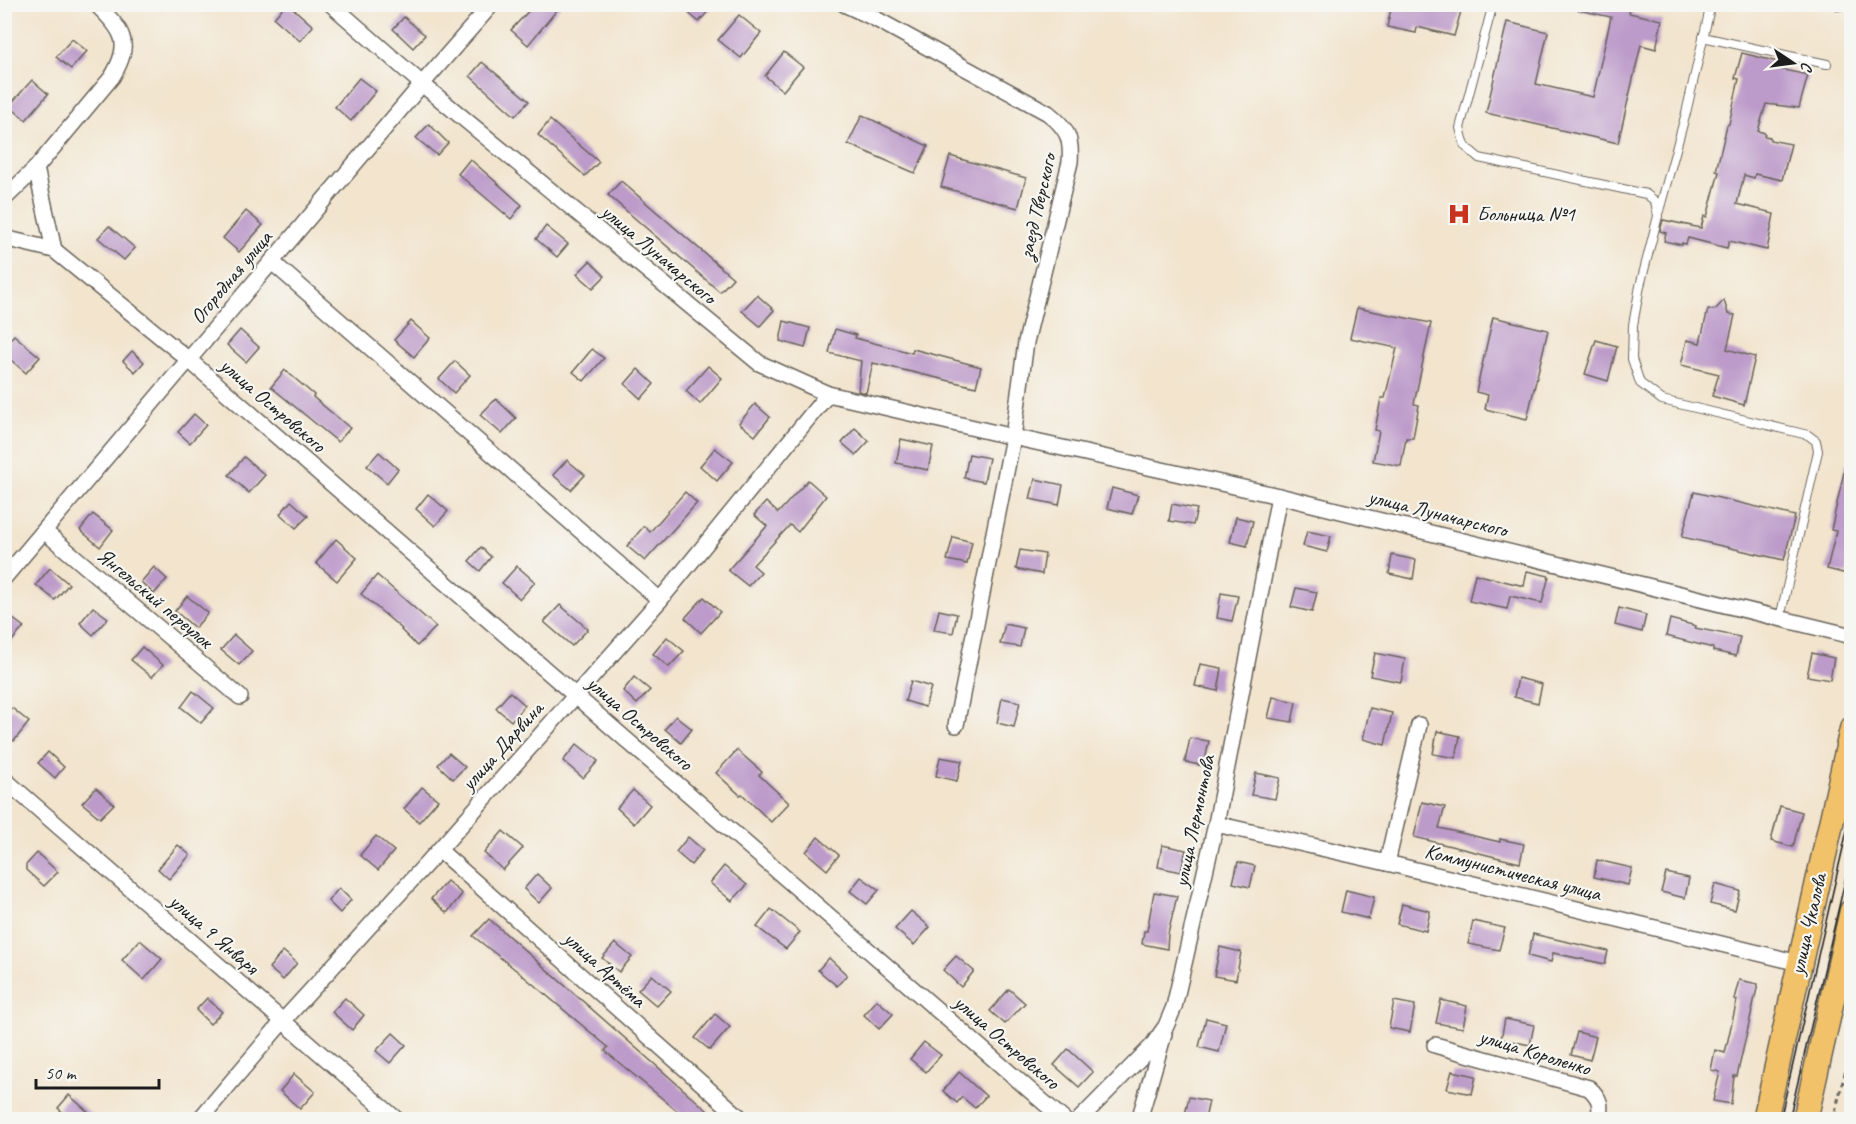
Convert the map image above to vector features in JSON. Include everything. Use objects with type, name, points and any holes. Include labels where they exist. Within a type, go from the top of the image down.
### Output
[{"type":"main road","name":"улица Чкалова","points":[[1765,1119],[1851,729]]},
{"type":"main road","name":"улица Чкалова","points":[[1805,1119],[1845,973],[1851,911]]},
{"type":"street","points":[[4,199],[36,168],[112,77],[123,54],[124,41],[120,32],[96,4]]},
{"type":"street","name":"улица Луначарского","points":[[331,4],[422,84],[759,363],[828,394],[1279,496],[1851,636]]},
{"type":"street","name":"Огородная улица","points":[[4,578],[492,4]]},
{"type":"street","name":"заезд Тверского","points":[[844,4],[1048,113],[1068,134],[1071,148],[1070,162],[1026,342],[1012,437]]},
{"type":"street","points":[[4,238],[54,250],[36,168]]},
{"type":"street","name":"улица Островского","points":[[54,250],[189,360],[1064,1119]]},
{"type":"street","points":[[272,262],[660,600]]},
{"type":"street","name":"улица Дарвина","points":[[199,1119],[283,1021],[439,850],[660,600],[828,394]]},
{"type":"street","points":[[956,725],[1012,437]]},
{"type":"street","name":"улица Лермонтова","points":[[1078,1119],[1152,1046],[1166,1026],[1174,1007],[1216,824],[1279,496]]},
{"type":"street","name":"Янгельский переулок","points":[[44,531],[240,697]]},
{"type":"street","points":[[1387,863],[1419,725]]},
{"type":"street","name":"улица 9 Января","points":[[4,779],[397,1119]]},
{"type":"street","name":"Коммунистическая улица","points":[[1216,824],[1800,963]]},
{"type":"street","name":"улица Артёма","points":[[439,850],[743,1119]]},
{"type":"street","points":[[1139,1119],[1166,1026]]},
{"type":"street","name":"улица Короленко","points":[[1435,1045],[1589,1088],[1597,1095],[1600,1102],[1598,1119]]},
{"type":"lane","points":[[1493,4],[1460,128],[1465,146],[1479,158],[1646,194],[1655,201],[1658,216]]},
{"type":"lane","points":[[1710,4],[1686,113],[1640,286],[1633,325],[1632,359],[1640,383],[1662,400],[1808,435],[1816,441],[1818,451],[1780,618]]},
{"type":"lane","points":[[1703,37],[1827,64]]},
{"type":"path","points":[[1833,1119],[1851,1046]]},
{"type":"building","points":[[286,4],[313,26],[300,41],[274,18]]},
{"type":"building","points":[[535,4],[562,4],[528,45],[511,30]]},
{"type":"building","points":[[678,4],[714,4],[699,22]]},
{"type":"building","points":[[1392,4],[1463,4],[1454,36],[1417,27],[1416,33],[1387,27]]},
{"type":"building","points":[[1579,4],[1631,4],[1629,13],[1662,20],[1656,49],[1641,45],[1618,143],[1486,113],[1507,22],[1548,32],[1536,84],[1593,97],[1611,17],[1578,10]]},
{"type":"building","points":[[739,15],[761,33],[741,58],[718,40]]},
{"type":"building","points":[[404,17],[425,35],[413,48],[393,29]]},
{"type":"building","points":[[72,39],[87,51],[71,69],[56,57]]},
{"type":"building","points":[[784,52],[803,67],[783,91],[765,76]]},
{"type":"building","points":[[1742,53],[1782,63],[1779,69],[1808,75],[1799,108],[1766,104],[1758,131],[1765,133],[1764,136],[1770,137],[1770,140],[1791,144],[1782,180],[1755,174],[1754,178],[1744,175],[1737,204],[1774,214],[1767,250],[1729,241],[1727,248],[1688,238],[1686,244],[1682,243],[1682,245],[1664,241],[1666,233],[1660,231],[1663,220],[1701,228],[1704,216],[1707,217],[1739,79],[1735,78]]},
{"type":"building","points":[[482,62],[529,101],[515,116],[470,76]]},
{"type":"building","points":[[359,78],[376,91],[351,121],[335,107]]},
{"type":"building","points":[[32,80],[48,94],[26,120],[9,106]]},
{"type":"building","points":[[862,115],[928,146],[915,173],[848,144]]},
{"type":"building","points":[[550,120],[599,162],[585,176],[538,135]]},
{"type":"building","points":[[429,124],[448,143],[437,155],[416,138]]},
{"type":"building","points":[[950,156],[1026,178],[1018,208],[941,187]]},
{"type":"building","points":[[470,159],[522,205],[511,219],[458,174]]},
{"type":"building","points":[[621,181],[733,278],[720,292],[608,195]]},
{"type":"building","points":[[246,211],[263,225],[239,252],[223,238]]},
{"type":"building","points":[[109,226],[135,248],[124,260],[98,238]]},
{"type":"building","points":[[546,226],[568,244],[557,257],[536,239]]},
{"type":"building","points":[[590,261],[605,276],[593,288],[577,274]]},
{"type":"building","points":[[757,295],[774,310],[760,326],[742,311]]},
{"type":"building","points":[[1724,300],[1728,314],[1735,315],[1727,349],[1755,357],[1744,405],[1712,396],[1719,374],[1681,365],[1687,340],[1700,343],[1708,309],[1715,310]]},
{"type":"building","points":[[1357,308],[1431,323],[1414,404],[1419,405],[1413,438],[1406,438],[1401,466],[1373,461],[1379,431],[1375,430],[1381,398],[1385,398],[1397,348],[1350,338]]},
{"type":"building","points":[[1493,317],[1548,330],[1527,419],[1485,409],[1488,395],[1476,392]]},
{"type":"building","points":[[411,321],[430,338],[414,357],[394,340]]},
{"type":"building","points":[[784,321],[810,328],[805,348],[780,341]]},
{"type":"building","points":[[835,329],[856,335],[855,338],[912,353],[913,349],[981,367],[976,387],[873,363],[866,393],[858,391],[861,361],[829,353]]},
{"type":"building","points":[[240,330],[259,347],[246,362],[227,345]]},
{"type":"building","points":[[14,335],[40,357],[26,373],[4,354],[4,346]]},
{"type":"building","points":[[1596,340],[1617,346],[1608,381],[1585,374]]},
{"type":"building","points":[[592,349],[604,358],[584,381],[573,372]]},
{"type":"building","points":[[132,351],[144,362],[135,372],[123,361]]},
{"type":"building","points":[[455,361],[470,375],[454,393],[439,379]]},
{"type":"building","points":[[708,366],[722,378],[700,404],[686,391]]},
{"type":"building","points":[[638,369],[654,384],[641,399],[625,384]]},
{"type":"building","points":[[285,370],[350,428],[338,442],[271,387]]},
{"type":"building","points":[[496,399],[516,418],[502,434],[480,415]]},
{"type":"building","points":[[755,404],[770,417],[755,436],[739,423]]},
{"type":"building","points":[[194,414],[206,425],[190,443],[178,432]]},
{"type":"building","points":[[855,428],[869,441],[856,455],[842,443]]},
{"type":"building","points":[[901,439],[933,446],[928,470],[896,463]]},
{"type":"building","points":[[715,448],[733,462],[717,481],[700,466]]},
{"type":"building","points":[[379,452],[398,469],[387,483],[367,466]]},
{"type":"building","points":[[969,454],[989,458],[984,482],[964,478]]},
{"type":"building","points":[[244,457],[265,475],[249,493],[229,475]]},
{"type":"building","points":[[567,460],[585,475],[571,490],[553,475]]},
{"type":"building","points":[[1846,463],[1851,463],[1851,557],[1847,574],[1827,569],[1836,531],[1831,530]]},
{"type":"building","points":[[1035,479],[1063,485],[1059,505],[1030,499]]},
{"type":"building","points":[[808,480],[826,496],[798,532],[790,525],[753,565],[761,572],[748,586],[728,570],[767,526],[754,515],[766,502],[778,513]]},
{"type":"building","points":[[1112,488],[1138,495],[1132,514],[1107,508]]},
{"type":"building","points":[[685,492],[697,503],[645,561],[627,546],[644,526],[650,532]]},
{"type":"building","points":[[1694,492],[1795,516],[1784,560],[1682,537]]},
{"type":"building","points":[[428,494],[448,511],[435,526],[416,509]]},
{"type":"building","points":[[291,501],[308,516],[296,528],[280,514]]},
{"type":"building","points":[[1172,504],[1197,509],[1193,525],[1169,521]]},
{"type":"building","points":[[93,514],[113,530],[100,547],[80,530]]},
{"type":"building","points":[[1236,517],[1253,521],[1247,546],[1230,542]]},
{"type":"building","points":[[1307,531],[1331,536],[1327,552],[1303,546]]},
{"type":"building","points":[[953,537],[972,542],[967,564],[947,560]]},
{"type":"building","points":[[336,539],[357,558],[337,581],[316,563]]},
{"type":"building","points":[[481,547],[491,557],[480,571],[469,561]]},
{"type":"building","points":[[1020,550],[1045,554],[1042,574],[1016,569]]},
{"type":"building","points":[[1392,555],[1416,560],[1413,579],[1389,574]]},
{"type":"building","points":[[517,566],[535,582],[520,599],[502,583]]},
{"type":"building","points":[[154,567],[167,579],[154,594],[141,582]]},
{"type":"building","points":[[50,568],[69,584],[55,600],[36,585]]},
{"type":"building","points":[[1527,571],[1549,576],[1542,603],[1510,596],[1507,609],[1469,601],[1475,574],[1524,586]]},
{"type":"building","points":[[377,575],[436,627],[417,646],[402,629],[361,594]]},
{"type":"building","points":[[1296,588],[1317,592],[1312,612],[1291,607]]},
{"type":"building","points":[[1221,593],[1238,596],[1232,621],[1217,618]]},
{"type":"building","points":[[187,596],[208,613],[195,628],[175,611]]},
{"type":"building","points":[[704,597],[720,612],[701,633],[685,618]]},
{"type":"building","points":[[560,605],[588,629],[572,646],[544,622]]},
{"type":"building","points":[[93,607],[108,618],[93,635],[80,623]]},
{"type":"building","points":[[1619,608],[1646,615],[1642,632],[1615,625]]},
{"type":"building","points":[[939,610],[957,614],[953,633],[934,630]]},
{"type":"building","points":[[4,612],[24,627],[4,650]]},
{"type":"building","points":[[1670,619],[1696,626],[1695,628],[1740,637],[1736,656],[1666,636]]},
{"type":"building","points":[[1005,624],[1024,628],[1020,647],[1000,644]]},
{"type":"building","points":[[234,635],[252,651],[239,665],[221,650]]},
{"type":"building","points":[[667,637],[684,651],[669,667],[653,654]]},
{"type":"building","points":[[142,647],[163,665],[152,677],[131,660]]},
{"type":"building","points":[[1375,653],[1405,659],[1401,682],[1370,676]]},
{"type":"building","points":[[1812,653],[1834,658],[1830,680],[1807,676]]},
{"type":"building","points":[[1200,664],[1222,668],[1218,691],[1195,686]]},
{"type":"building","points":[[634,677],[650,690],[637,704],[623,691]]},
{"type":"building","points":[[1518,678],[1542,684],[1538,703],[1514,697]]},
{"type":"building","points":[[911,681],[931,687],[925,707],[905,701]]},
{"type":"building","points":[[193,691],[214,708],[201,723],[181,707]]},
{"type":"building","points":[[510,692],[525,705],[511,721],[496,708]]},
{"type":"building","points":[[1273,697],[1296,702],[1292,722],[1268,718]]},
{"type":"building","points":[[1002,698],[1020,702],[1014,727],[997,723]]},
{"type":"building","points":[[12,708],[29,722],[14,741],[4,733],[4,717]]},
{"type":"building","points":[[1370,708],[1392,713],[1385,745],[1363,739]]},
{"type":"building","points":[[676,716],[692,729],[681,743],[665,729]]},
{"type":"building","points":[[1437,731],[1460,736],[1456,758],[1433,754]]},
{"type":"building","points":[[1190,738],[1209,741],[1204,766],[1185,762]]},
{"type":"building","points":[[577,744],[598,761],[583,778],[563,761]]},
{"type":"building","points":[[737,750],[762,772],[759,775],[789,803],[771,822],[716,773]]},
{"type":"building","points":[[48,752],[64,767],[55,778],[38,763]]},
{"type":"building","points":[[449,753],[465,767],[453,779],[438,765]]},
{"type":"building","points":[[940,757],[962,761],[957,781],[936,776]]},
{"type":"building","points":[[1256,773],[1280,778],[1275,799],[1251,795]]},
{"type":"building","points":[[422,787],[438,800],[419,822],[404,809]]},
{"type":"building","points":[[96,788],[114,804],[100,818],[82,803]]},
{"type":"building","points":[[633,790],[650,805],[634,824],[617,808]]},
{"type":"building","points":[[1422,802],[1445,807],[1439,828],[1500,842],[1500,839],[1524,844],[1520,863],[1414,837]]},
{"type":"building","points":[[1780,806],[1802,812],[1793,847],[1771,841]]},
{"type":"building","points":[[503,831],[523,848],[503,870],[484,853]]},
{"type":"building","points":[[376,836],[394,851],[378,870],[360,855]]},
{"type":"building","points":[[688,837],[703,850],[691,865],[676,852]]},
{"type":"building","points":[[818,837],[839,855],[827,870],[806,852]]},
{"type":"building","points":[[178,845],[190,855],[169,879],[158,869]]},
{"type":"building","points":[[1162,845],[1186,850],[1181,872],[1158,867]]},
{"type":"building","points":[[37,853],[58,872],[44,886],[26,870],[26,865]]},
{"type":"building","points":[[1597,860],[1632,868],[1628,885],[1594,877]]},
{"type":"building","points":[[1238,862],[1255,866],[1250,887],[1233,883]]},
{"type":"building","points":[[724,866],[747,885],[732,901],[710,883]]},
{"type":"building","points":[[1666,873],[1689,878],[1685,898],[1661,892]]},
{"type":"building","points":[[537,874],[552,888],[539,903],[524,889]]},
{"type":"building","points":[[861,877],[879,890],[867,904],[850,891]]},
{"type":"building","points":[[447,881],[462,894],[447,913],[431,899]]},
{"type":"building","points":[[1715,884],[1740,891],[1735,910],[1710,904]]},
{"type":"building","points":[[339,888],[351,900],[340,913],[328,901]]},
{"type":"building","points":[[1346,890],[1374,897],[1369,919],[1341,912]]},
{"type":"building","points":[[1154,892],[1177,896],[1167,949],[1142,944],[1144,931],[1147,931]]},
{"type":"building","points":[[1402,904],[1430,911],[1426,931],[1397,924]]},
{"type":"building","points":[[771,909],[800,932],[786,949],[757,927]]},
{"type":"building","points":[[911,911],[930,927],[914,945],[895,929]]},
{"type":"building","points":[[489,919],[708,1111],[702,1119],[687,1119],[605,1051],[608,1047],[473,936]]},
{"type":"building","points":[[1473,921],[1505,928],[1499,950],[1468,944]]},
{"type":"building","points":[[1533,934],[1608,951],[1605,964],[1553,953],[1551,962],[1528,956]]},
{"type":"building","points":[[140,940],[162,959],[144,980],[122,960]]},
{"type":"building","points":[[615,943],[632,957],[619,972],[602,958]]},
{"type":"building","points":[[1220,947],[1241,952],[1236,980],[1214,976]]},
{"type":"building","points":[[283,951],[297,963],[283,980],[269,968]]},
{"type":"building","points":[[956,956],[974,971],[961,987],[943,970]]},
{"type":"building","points":[[829,958],[847,975],[837,986],[818,970]]},
{"type":"building","points":[[652,975],[671,991],[657,1006],[638,990]]},
{"type":"building","points":[[1739,980],[1758,984],[1737,1076],[1734,1076],[1731,1104],[1713,1101],[1720,1072],[1711,1070],[1715,1050],[1725,1053],[1737,1000],[1734,999]]},
{"type":"building","points":[[1009,989],[1025,1003],[1005,1024],[990,1011]]},
{"type":"building","points":[[207,998],[222,1012],[210,1024],[196,1010]]},
{"type":"building","points":[[345,998],[364,1015],[352,1030],[332,1012]]},
{"type":"building","points":[[877,1000],[893,1014],[879,1029],[864,1015]]},
{"type":"building","points":[[1441,1000],[1467,1006],[1463,1028],[1436,1023]]},
{"type":"building","points":[[1394,1001],[1415,1005],[1410,1032],[1389,1028]]},
{"type":"building","points":[[715,1014],[730,1027],[710,1050],[695,1038]]},
{"type":"building","points":[[1206,1018],[1226,1023],[1219,1052],[1199,1047]]},
{"type":"building","points":[[1505,1019],[1534,1025],[1530,1045],[1501,1039]]},
{"type":"building","points":[[1577,1032],[1596,1037],[1590,1060],[1571,1055]]},
{"type":"building","points":[[393,1033],[406,1045],[390,1063],[376,1051]]},
{"type":"building","points":[[924,1042],[941,1055],[926,1072],[910,1059]]},
{"type":"building","points":[[1068,1049],[1093,1072],[1079,1087],[1054,1065]]},
{"type":"building","points":[[1452,1071],[1476,1076],[1472,1094],[1447,1089]]},
{"type":"building","points":[[959,1072],[986,1096],[975,1108],[962,1097],[957,1103],[943,1091]]},
{"type":"building","points":[[294,1074],[315,1092],[300,1109],[280,1091]]},
{"type":"building","points":[[69,1095],[96,1119],[55,1119],[62,1112],[58,1108]]},
{"type":"building","points":[[1189,1097],[1209,1101],[1205,1119],[1184,1119]]},
{"type":"tram line","points":[[1780,1120],[1852,809]]},
{"type":"tram line","points":[[1789,1120],[1852,851]]},
{"type":"place","name":"Больница №1","points":[[1459,214]]}]
